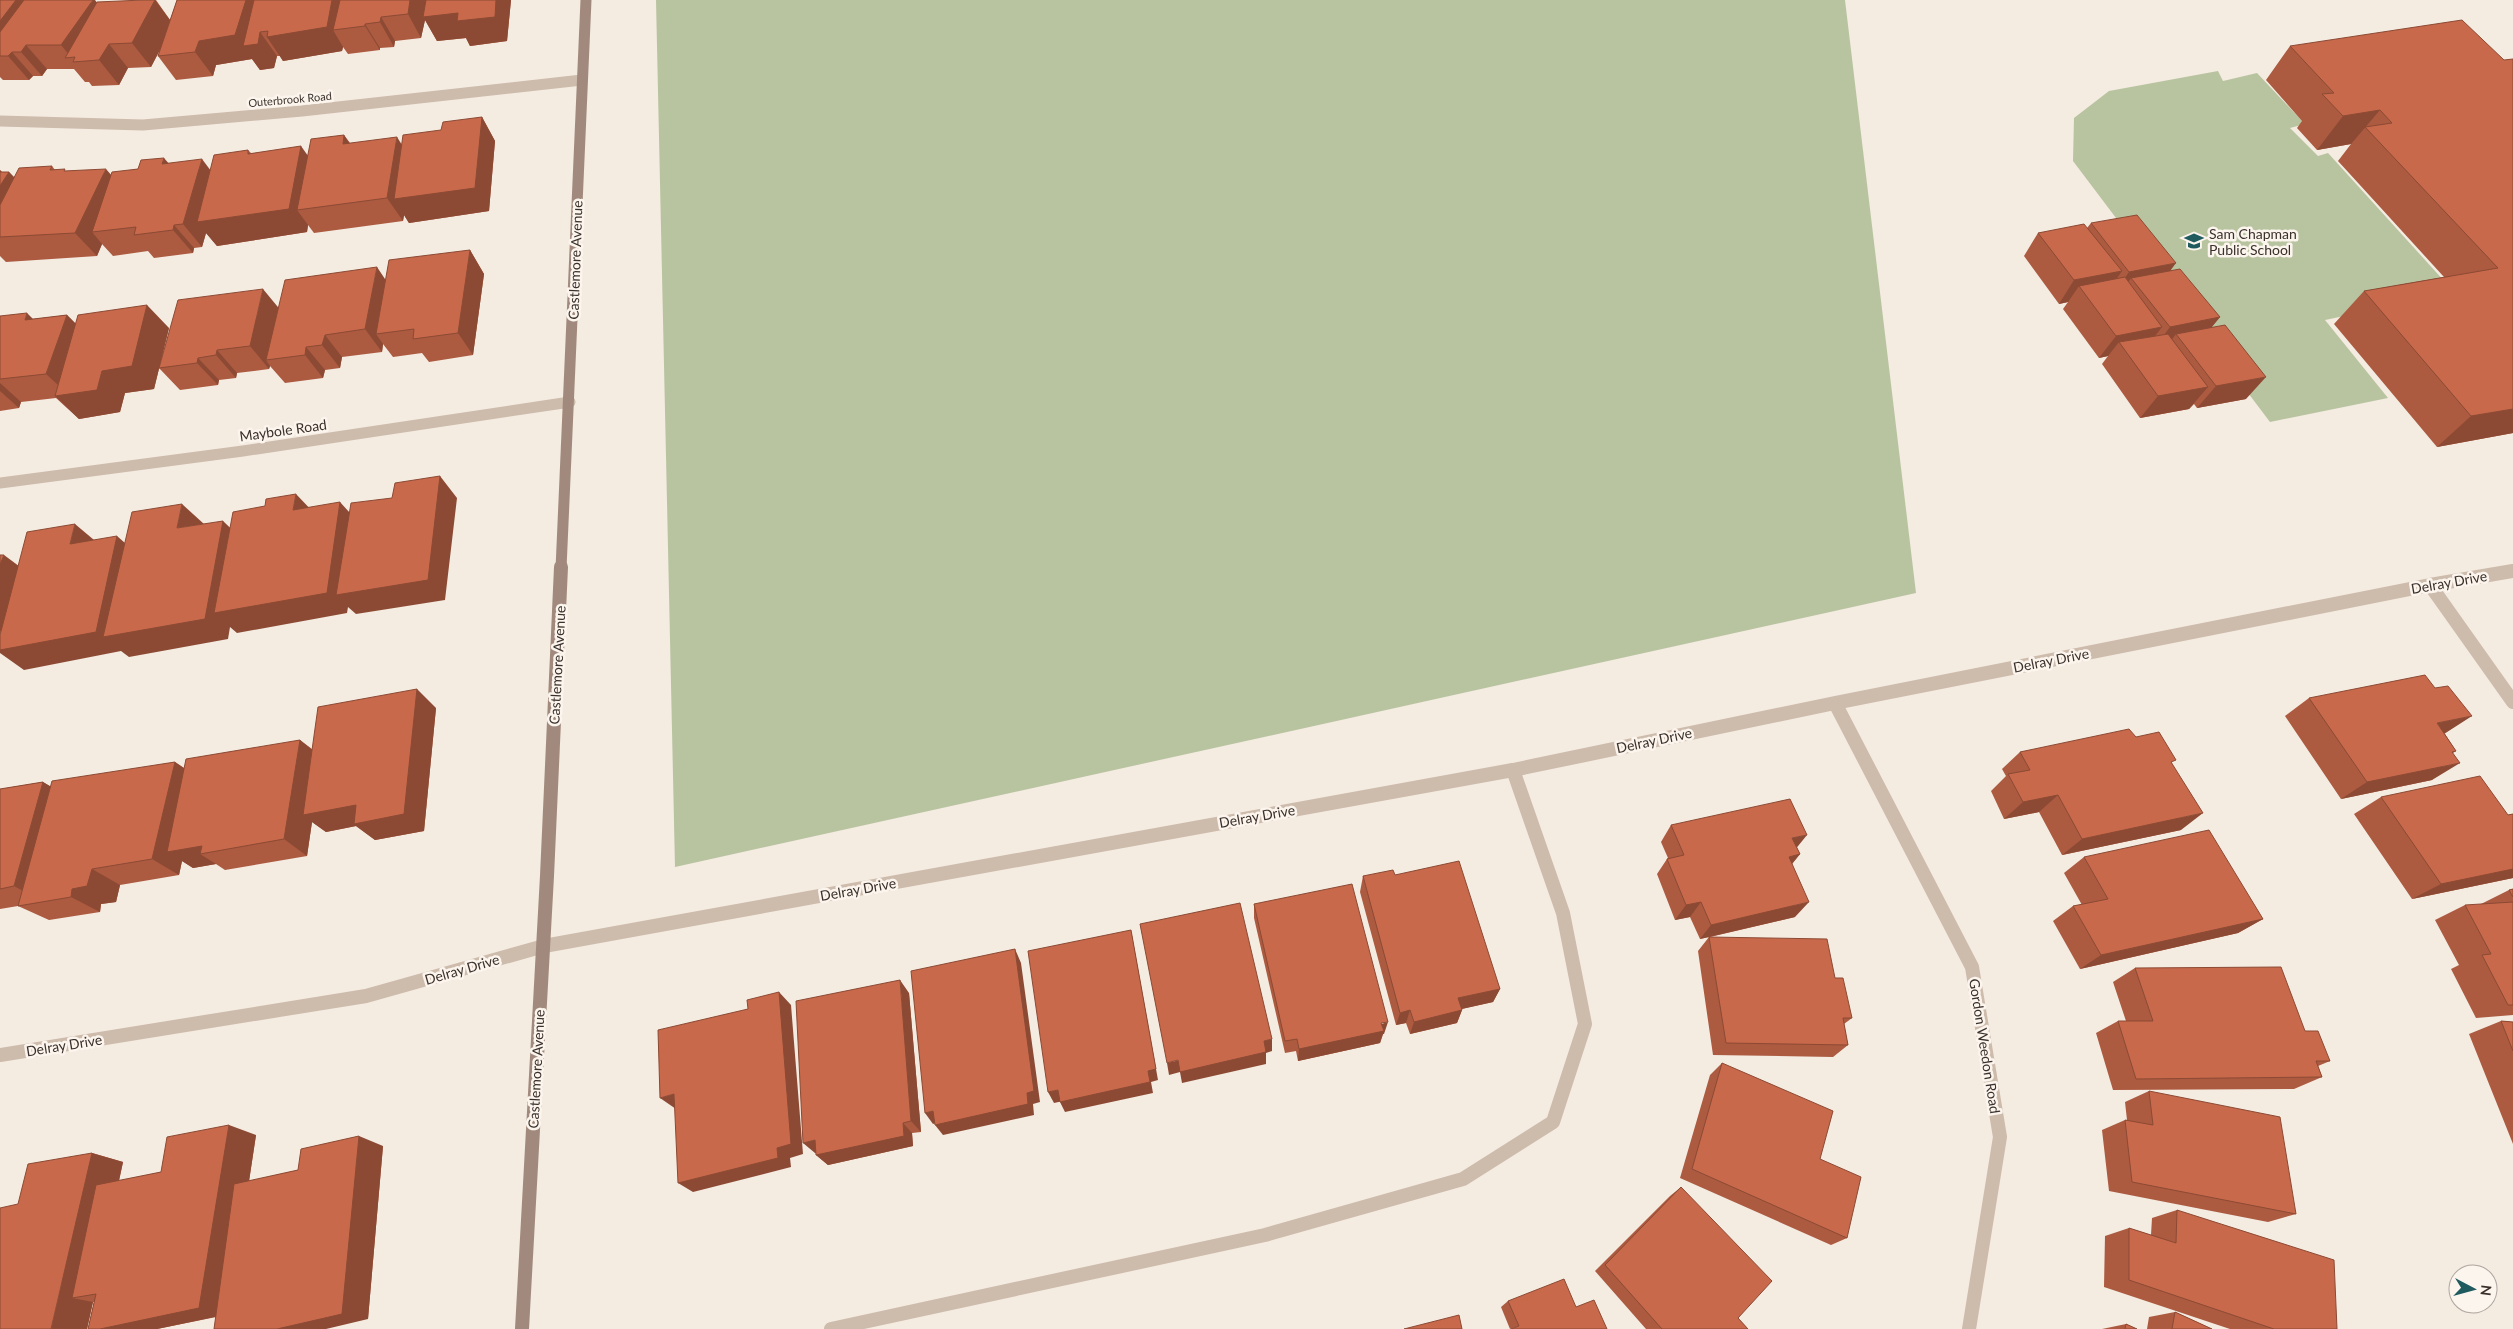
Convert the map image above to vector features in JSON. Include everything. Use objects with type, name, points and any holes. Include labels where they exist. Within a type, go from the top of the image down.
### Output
[{"type":"street","name":"Castlemore Avenue","points":[[522,1329],[544,946],[570,402],[586,0]]},
{"type":"street","name":"Outerbrook Road","points":[[0,121],[143,125],[312,110],[582,80]]},
{"type":"street","name":"Maybole Road","points":[[0,483],[243,451],[570,402]]},
{"type":"street","name":"Delray Drive","points":[[0,1055],[366,996],[544,946],[1513,770],[1835,703],[2430,585],[2513,571]]},
{"type":"street","points":[[2430,585],[2513,702]]},
{"type":"street","name":"Gordon Weedon Road","points":[[1835,703],[1972,967],[2000,1137],[1969,1329]]},
{"type":"street","points":[[831,1329],[1265,1235],[1463,1179],[1553,1122],[1585,1024],[1563,912],[1513,770]]},
{"type":"green space","points":[[656,0],[1845,0],[1916,593],[675,867]]},
{"type":"green space","points":[[2218,71],[2223,81],[2257,73],[2305,124],[2290,128],[2318,156],[2328,153],[2455,293],[2325,320],[2388,398],[2270,422],[2073,161],[2074,118],[2109,91]]},
{"type":"building","points":[[0,0],[16,0],[0,21]]},
{"type":"building","points":[[24,0],[93,0],[61,45],[26,45],[21,52],[12,52],[8,56],[0,56],[0,32]]},
{"type":"building","points":[[155,0],[132,43],[109,44],[99,60],[73,62],[75,57],[65,58],[97,2]]},
{"type":"building","points":[[177,0],[246,0],[235,35],[199,41],[195,52],[158,56]]},
{"type":"building","points":[[254,0],[332,0],[327,27],[267,37],[268,31],[260,32],[258,44],[243,46]]},
{"type":"building","points":[[340,0],[410,0],[408,14],[381,17],[380,22],[365,24],[365,26],[333,30]]},
{"type":"building","points":[[426,0],[496,0],[495,17],[457,21],[458,13],[423,17]]},
{"type":"building","points":[[2462,20],[2504,60],[2513,59],[2513,409],[2471,416],[2364,291],[2498,268],[2365,127],[2392,123],[2380,110],[2343,116],[2322,94],[2334,93],[2290,46]]},
{"type":"building","points":[[482,117],[475,188],[394,199],[403,135],[441,130],[443,122]]},
{"type":"building","points":[[344,135],[343,144],[397,137],[387,198],[297,210],[311,139]]},
{"type":"building","points":[[301,146],[289,209],[197,222],[214,155],[248,150],[248,154]]},
{"type":"building","points":[[164,158],[162,164],[202,159],[183,224],[174,225],[173,230],[134,235],[136,227],[92,232],[112,172],[138,169],[141,160]]},
{"type":"building","points":[[52,166],[50,170],[106,169],[75,233],[0,237],[0,205],[19,168]]},
{"type":"building","points":[[0,172],[9,172],[0,186]]},
{"type":"building","points":[[2137,215],[2176,263],[2129,272],[2091,223]]},
{"type":"building","points":[[2084,224],[2122,271],[2074,280],[2038,233]]},
{"type":"building","points":[[470,250],[458,333],[413,339],[414,329],[376,334],[389,260]]},
{"type":"building","points":[[377,267],[365,329],[325,335],[322,345],[306,347],[305,355],[266,360],[285,280]]},
{"type":"building","points":[[2180,269],[2220,317],[2170,327],[2131,278]]},
{"type":"building","points":[[2125,277],[2162,327],[2116,336],[2079,286]]},
{"type":"building","points":[[263,289],[250,346],[217,350],[216,355],[198,358],[197,363],[159,368],[178,300]]},
{"type":"building","points":[[147,305],[132,366],[102,371],[97,390],[55,396],[78,315]]},
{"type":"building","points":[[27,313],[25,320],[67,315],[46,374],[0,379],[0,316]]},
{"type":"building","points":[[2225,325],[2266,377],[2216,386],[2176,334]]},
{"type":"building","points":[[2168,334],[2208,387],[2158,396],[2119,342]]},
{"type":"building","points":[[440,476],[428,580],[336,595],[351,503],[392,498],[395,483]]},
{"type":"building","points":[[296,494],[293,510],[340,502],[327,593],[214,613],[233,512],[265,506],[266,499]]},
{"type":"building","points":[[182,504],[177,528],[223,521],[205,619],[103,637],[132,512]]},
{"type":"building","points":[[75,524],[70,544],[117,536],[96,632],[0,650],[0,635],[27,532]]},
{"type":"building","points":[[0,555],[4,555],[0,564]]},
{"type":"building","points":[[2425,675],[2435,688],[2448,686],[2472,716],[2437,723],[2456,751],[2452,752],[2460,763],[2367,782],[2309,698]]},
{"type":"building","points":[[417,689],[404,814],[354,824],[356,805],[303,815],[318,707]]},
{"type":"building","points":[[2129,729],[2136,737],[2159,732],[2176,760],[2171,762],[2203,813],[2082,839],[2058,795],[2023,802],[2008,774],[2030,770],[2020,752]]},
{"type":"building","points":[[300,740],[284,839],[200,854],[202,846],[167,852],[186,759]]},
{"type":"building","points":[[175,762],[152,859],[92,869],[87,886],[72,889],[71,897],[18,906],[52,781]]},
{"type":"building","points":[[2480,776],[2508,815],[2513,814],[2513,869],[2441,884],[2381,797]]},
{"type":"building","points":[[43,782],[14,886],[0,889],[0,789]]},
{"type":"building","points":[[1790,799],[1807,835],[1792,838],[1800,854],[1789,857],[1809,902],[1711,925],[1701,902],[1686,905],[1667,859],[1684,855],[1671,825]]},
{"type":"building","points":[[2209,830],[2263,919],[2101,955],[2073,906],[2108,899],[2084,857]]},
{"type":"building","points":[[1459,861],[1500,989],[1458,998],[1462,1010],[1414,1022],[1410,1010],[1400,1013],[1363,876],[1393,870],[1395,875]]},
{"type":"building","points":[[1352,884],[1388,1022],[1381,1023],[1384,1031],[1299,1049],[1297,1039],[1285,1041],[1254,904]]},
{"type":"building","points":[[2513,889],[2513,897],[2509,890]]},
{"type":"building","points":[[2513,902],[2513,1005],[2508,1005],[2482,955],[2491,954],[2465,905]]},
{"type":"building","points":[[1240,903],[1272,1039],[1264,1041],[1266,1052],[1180,1072],[1178,1060],[1167,1063],[1140,924]]},
{"type":"building","points":[[1131,930],[1156,1069],[1148,1071],[1150,1082],[1060,1102],[1058,1090],[1048,1092],[1028,951]]},
{"type":"building","points":[[1709,937],[1827,939],[1835,978],[1843,978],[1852,1018],[1843,1018],[1848,1045],[1726,1043]]},
{"type":"building","points":[[1015,949],[1034,1091],[1027,1093],[1028,1104],[935,1125],[933,1111],[925,1113],[911,971]]},
{"type":"building","points":[[2281,967],[2305,1031],[2318,1031],[2330,1061],[2316,1061],[2322,1077],[2136,1079],[2118,1021],[2153,1021],[2135,968]]},
{"type":"building","points":[[900,980],[911,1121],[903,1123],[904,1136],[816,1155],[815,1140],[803,1143],[796,1001]]},
{"type":"building","points":[[779,992],[791,1144],[777,1148],[778,1158],[678,1183],[674,1094],[660,1098],[658,1030],[748,1009],[747,1000]]},
{"type":"building","points":[[2501,1021],[2513,1022],[2513,1051]]},
{"type":"building","points":[[1722,1063],[1833,1111],[1820,1159],[1861,1177],[1847,1238],[1692,1169]]},
{"type":"building","points":[[2149,1091],[2280,1117],[2296,1214],[2132,1182],[2125,1120],[2153,1125]]},
{"type":"building","points":[[229,1125],[199,1308],[100,1329],[88,1329],[96,1294],[72,1298],[96,1185],[161,1172],[167,1137]]},
{"type":"building","points":[[359,1136],[342,1314],[277,1329],[214,1329],[234,1184],[298,1170],[301,1149]]},
{"type":"building","points":[[92,1153],[51,1329],[0,1329],[0,1208],[18,1204],[28,1164]]},
{"type":"building","points":[[1681,1187],[1772,1281],[1738,1318],[1748,1329],[1662,1329],[1605,1265]]},
{"type":"building","points":[[2177,1210],[2334,1260],[2337,1329],[2274,1329],[2129,1280],[2129,1228],[2176,1243]]},
{"type":"building","points":[[1564,1279],[1576,1307],[1594,1300],[1607,1329],[1511,1329],[1519,1326],[1508,1301]]},
{"type":"building","points":[[2175,1312],[2212,1329],[2172,1329]]},
{"type":"building","points":[[1459,1315],[1462,1329],[1404,1329]]},
{"type":"building","points":[[2126,1324],[2137,1329],[2125,1329]]},
{"type":"place","name":"Sam Chapman Public School","points":[[2194,241]]}]
